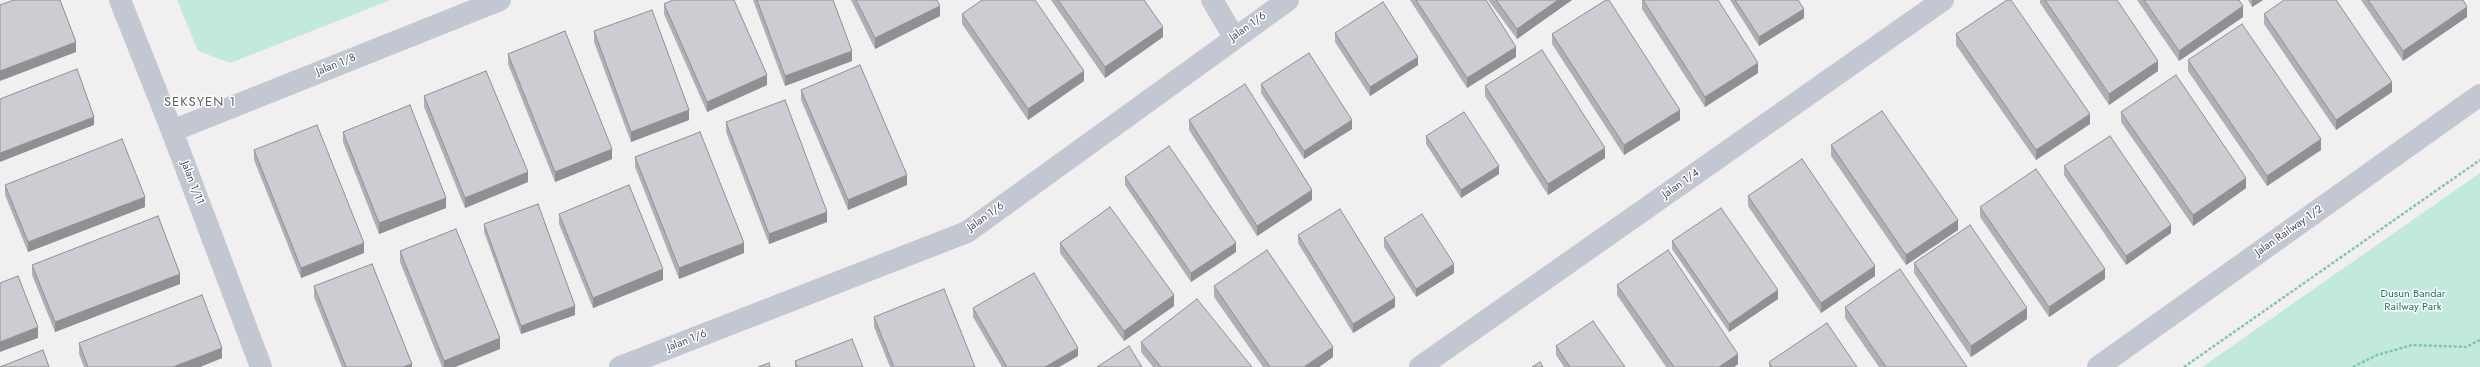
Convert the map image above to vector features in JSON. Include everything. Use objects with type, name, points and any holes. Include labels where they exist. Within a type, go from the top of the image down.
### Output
[{"type":"street","name":"Jalan 1/11","points":[[120,0],[172,131],[261,367]]},
{"type":"street","name":"Jalan 1/8","points":[[172,131],[500,0]]},
{"type":"street","points":[[1212,0],[1234,37]]},
{"type":"street","name":"Jalan 1/6","points":[[620,367],[967,232],[1234,37],[1288,0]]},
{"type":"street","name":"Jalan 1/4","points":[[1420,367],[1943,0]]},
{"type":"street","name":"Jalan Railway 1/2","points":[[2098,367],[2480,95]]},
{"type":"path","points":[[2184,367],[2480,160]]},
{"type":"path","points":[[2353,367],[2377,355],[2412,345],[2466,347],[2480,340]]},
{"type":"green space","points":[[177,0],[391,0],[230,63],[198,51]]},
{"type":"green space","name":"Dusun Bandar Railway Park","points":[[2480,173],[2480,367],[2202,367]]},
{"type":"building","points":[[14,0],[60,0],[76,42],[0,71],[0,5]]},
{"type":"building","points":[[673,0],[734,0],[767,75],[707,102],[664,4]]},
{"type":"building","points":[[757,0],[833,0],[852,51],[785,76]]},
{"type":"building","points":[[856,0],[937,0],[940,6],[875,38]]},
{"type":"building","points":[[982,0],[1035,0],[1084,71],[1028,109],[962,14]]},
{"type":"building","points":[[1058,0],[1144,0],[1163,27],[1105,67]]},
{"type":"building","points":[[1416,0],[1486,0],[1516,47],[1467,78]]},
{"type":"building","points":[[1496,0],[1558,0],[1517,29]]},
{"type":"building","points":[[1606,0],[1609,0],[1680,110],[1624,145],[1552,34]]},
{"type":"building","points":[[1643,0],[1718,0],[1758,63],[1705,97]]},
{"type":"building","points":[[1735,0],[1798,0],[1804,9],[1759,37]]},
{"type":"building","points":[[2007,0],[2011,0],[2090,114],[2036,150],[1956,34]]},
{"type":"building","points":[[2045,0],[2117,0],[2158,61],[2109,94]]},
{"type":"building","points":[[2144,0],[2239,0],[2243,6],[2179,51]]},
{"type":"building","points":[[2284,0],[2336,0],[2392,82],[2336,120],[2264,14]]},
{"type":"building","points":[[2368,0],[2463,0],[2467,7],[2403,51]]},
{"type":"building","points":[[1383,2],[1418,57],[1370,87],[1335,33]]},
{"type":"building","points":[[652,10],[689,110],[631,132],[594,31]]},
{"type":"building","points":[[2242,24],[2321,139],[2267,176],[2188,60]]},
{"type":"building","points":[[565,31],[612,149],[555,172],[508,54]]},
{"type":"building","points":[[1542,50],[1605,148],[1548,184],[1485,86]]},
{"type":"building","points":[[1309,53],[1352,120],[1304,151],[1261,84]]},
{"type":"building","points":[[860,65],[907,175],[848,200],[801,90]]},
{"type":"building","points":[[77,69],[94,117],[0,153],[0,99]]},
{"type":"building","points":[[486,71],[528,172],[465,198],[424,96]]},
{"type":"building","points":[[2176,75],[2246,178],[2193,215],[2121,112]]},
{"type":"building","points":[[1245,84],[1312,190],[1257,226],[1189,120]]},
{"type":"building","points":[[785,100],[827,212],[769,234],[726,122]]},
{"type":"building","points":[[410,105],[446,198],[379,223],[343,132]]},
{"type":"building","points":[[1882,111],[1958,220],[1906,255],[1831,145]]},
{"type":"building","points":[[1464,112],[1499,166],[1461,190],[1426,136]]},
{"type":"building","points":[[317,125],[364,243],[301,268],[254,150]]},
{"type":"building","points":[[700,132],[744,243],[679,268],[635,157]]},
{"type":"building","points":[[2110,136],[2171,225],[2126,256],[2064,166]]},
{"type":"building","points":[[122,139],[145,197],[28,242],[5,185]]},
{"type":"building","points":[[1169,146],[1236,243],[1191,273],[1125,177]]},
{"type":"building","points":[[1802,159],[1875,266],[1821,303],[1748,196]]},
{"type":"building","points":[[2036,169],[2105,269],[2049,307],[1980,207]]},
{"type":"building","points":[[629,185],[663,269],[593,298],[559,214]]},
{"type":"building","points":[[538,204],[575,306],[521,326],[484,224]]},
{"type":"building","points":[[1110,207],[1174,295],[1124,331],[1060,243]]},
{"type":"building","points":[[1721,208],[1778,290],[1729,324],[1672,241]]},
{"type":"building","points":[[1340,209],[1395,298],[1353,324],[1298,235]]},
{"type":"building","points":[[1422,214],[1454,264],[1416,289],[1384,238]]},
{"type":"building","points":[[158,216],[180,274],[55,322],[32,265]]},
{"type":"building","points":[[1970,225],[2027,308],[1971,346],[1914,263]]},
{"type":"building","points":[[456,229],[500,338],[444,361],[400,251]]},
{"type":"building","points":[[1267,250],[1333,347],[1304,367],[1270,367],[1214,286]]},
{"type":"building","points":[[1668,250],[1738,354],[1719,367],[1674,367],[1617,285]]},
{"type":"building","points":[[372,264],[412,364],[403,367],[346,367],[314,286]]},
{"type":"building","points":[[1900,269],[1967,367],[1886,367],[1845,307]]},
{"type":"building","points":[[1034,273],[1078,348],[1045,367],[1007,367],[973,308]]},
{"type":"building","points":[[18,276],[38,327],[0,342],[0,283]]},
{"type":"building","points":[[944,289],[975,367],[894,367],[874,317]]},
{"type":"building","points":[[202,295],[222,348],[173,367],[88,367],[79,343]]},
{"type":"building","points":[[1197,299],[1252,367],[1161,367],[1141,342]]},
{"type":"building","points":[[1593,321],[1625,367],[1570,367],[1556,346]]},
{"type":"building","points":[[1827,323],[1857,367],[1772,367],[1769,362]]},
{"type":"building","points":[[852,339],[863,367],[797,367],[795,361]]},
{"type":"building","points":[[1129,346],[1142,367],[1097,367]]},
{"type":"building","points":[[43,350],[49,367],[0,367]]},
{"type":"building","points":[[1540,362],[1543,367],[1532,367]]},
{"type":"building","points":[[769,363],[770,367],[758,367]]},
{"type":"district","name":"SEKSYEN 1","points":[[200,103]]}]
